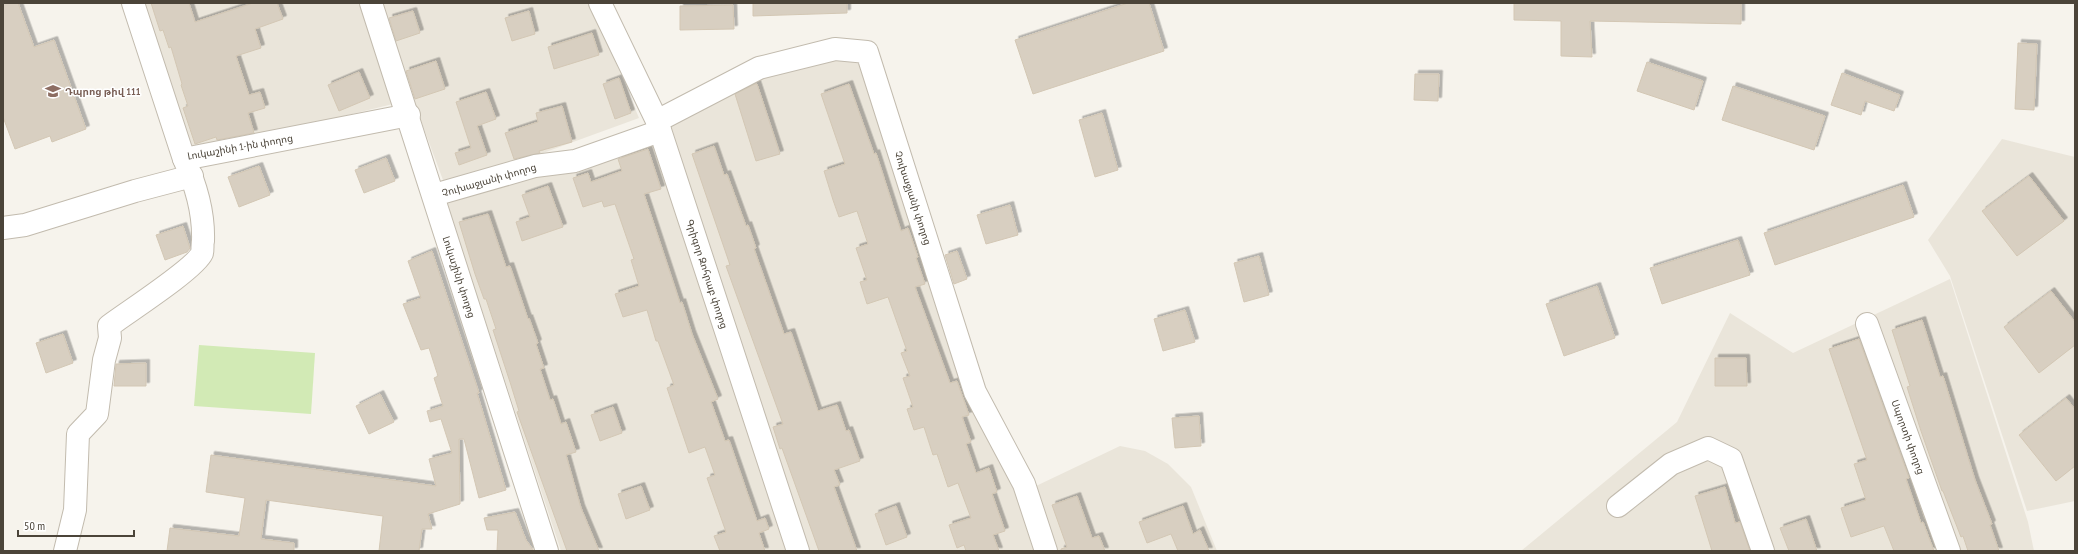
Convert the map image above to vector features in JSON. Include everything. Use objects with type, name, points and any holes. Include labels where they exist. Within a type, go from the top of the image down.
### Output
[{"type":"street","name":"Լուկաշինի 1-ին փողոց","points":[[132,3],[188,167],[408,115]]},
{"type":"street","name":"Լուկաշինի փողոց","points":[[371,3],[548,551]]},
{"type":"street","name":"Գրիգոր Զոհրաբ փողոց","points":[[600,3],[658,126],[798,551]]},
{"type":"street","name":"Չուխաջյանի փողոց","points":[[434,195],[536,166],[575,161],[658,126],[759,68],[835,49],[867,52],[975,392],[1024,484],[1046,551]]},
{"type":"street","points":[[3,228],[24,225],[135,190],[188,167],[201,207],[203,230],[202,253],[191,267],[109,326],[110,338],[104,360],[97,414],[78,434],[75,510],[65,551]]},
{"type":"street","name":"Սպորտի փողոց","points":[[1867,324],[1949,551]]},
{"type":"street","points":[[1618,506],[1671,464],[1708,448],[1731,460],[1763,551]]},
{"type":"shaded area","points":[[144,3],[359,3],[393,104],[192,153]]},
{"type":"shaded area","points":[[379,3],[591,3],[639,118],[510,165],[443,180],[395,51]]},
{"type":"shaded area","points":[[857,52],[1016,487],[1036,551],[810,551],[666,120],[764,72]]},
{"type":"shaded area","points":[[2002,139],[2075,157],[2075,501],[2027,511],[1950,276],[1928,240]]},
{"type":"shaded area","points":[[656,143],[790,551],[561,551],[446,201]]},
{"type":"shaded area","points":[[1950,279],[2028,522],[2034,551],[1521,551],[1677,422],[1730,313],[1793,353]]},
{"type":"shaded area","points":[[1120,446],[1145,451],[1168,464],[1191,487],[1217,551],[1052,551],[1036,486]]},
{"type":"green space","points":[[199,345],[315,353],[311,414],[194,406]]},
{"type":"building","points":[[3,3],[18,3],[34,47],[54,40],[86,129],[52,142],[50,136],[15,149],[3,117]]},
{"type":"building","points":[[151,3],[189,3],[195,22],[253,3],[277,3],[283,19],[255,29],[261,48],[236,56],[249,95],[260,92],[265,108],[248,113],[254,133],[217,140],[216,137],[195,144],[183,108],[188,106],[171,47],[169,48],[163,30],[160,31]]},
{"type":"building","points":[[753,3],[847,3],[847,13],[753,16]]},
{"type":"building","points":[[1128,3],[1149,3],[1164,51],[1033,94],[1015,40]]},
{"type":"building","points":[[1514,3],[1741,3],[1741,24],[1590,21],[1592,57],[1561,56],[1561,21],[1514,20]]},
{"type":"building","points":[[733,5],[734,29],[680,30],[680,6]]},
{"type":"building","points":[[413,11],[420,33],[396,41],[389,18]]},
{"type":"building","points":[[529,11],[535,34],[512,41],[505,18]]},
{"type":"building","points":[[592,33],[599,55],[554,69],[548,47]]},
{"type":"building","points":[[2018,43],[2037,44],[2034,110],[2015,109]]},
{"type":"building","points":[[436,61],[445,89],[415,99],[406,71]]},
{"type":"building","points":[[1647,62],[1703,81],[1694,110],[1637,91]]},
{"type":"building","points":[[359,72],[370,98],[339,111],[328,85]]},
{"type":"building","points":[[1842,73],[1900,95],[1894,111],[1865,101],[1861,115],[1831,105]]},
{"type":"building","points":[[1415,74],[1439,74],[1438,101],[1414,100]]},
{"type":"building","points":[[619,78],[631,113],[615,119],[603,84]]},
{"type":"building","points":[[757,84],[780,154],[756,161],[735,94]]},
{"type":"building","points":[[849,84],[874,154],[876,153],[901,231],[908,228],[918,257],[916,258],[925,284],[915,287],[950,383],[957,381],[969,415],[962,417],[971,442],[966,444],[976,473],[989,468],[997,492],[992,494],[1005,531],[993,535],[999,551],[966,551],[964,545],[957,548],[949,525],[971,518],[958,483],[948,487],[937,454],[933,455],[924,427],[914,430],[907,409],[913,407],[903,378],[910,376],[901,353],[907,351],[888,297],[867,304],[860,282],[867,280],[856,248],[868,244],[857,211],[839,217],[833,200],[824,171],[845,164],[821,94]]},
{"type":"building","points":[[1733,86],[1825,116],[1814,150],[1722,120]]},
{"type":"building","points":[[486,92],[496,119],[477,126],[487,155],[459,165],[455,153],[471,148],[456,102]]},
{"type":"building","points":[[562,106],[572,142],[539,151],[540,153],[514,159],[505,133],[538,122],[536,113]]},
{"type":"building","points":[[1102,113],[1118,170],[1095,177],[1079,120]]},
{"type":"building","points":[[714,146],[724,175],[727,174],[746,226],[748,225],[756,248],[754,249],[784,334],[791,332],[818,411],[837,405],[846,431],[849,430],[860,461],[834,470],[840,485],[834,487],[857,551],[819,551],[782,448],[780,449],[773,427],[783,424],[726,266],[730,265],[692,154]]},
{"type":"building","points":[[648,149],[661,189],[644,194],[680,303],[682,302],[692,334],[718,399],[711,402],[725,441],[729,440],[757,521],[765,518],[769,529],[759,533],[765,551],[720,551],[714,536],[726,532],[707,478],[715,475],[705,447],[689,453],[667,388],[674,385],[658,341],[656,341],[647,310],[623,317],[615,294],[639,286],[631,260],[634,259],[615,204],[604,207],[602,201],[583,207],[573,178],[588,173],[591,182],[622,171],[618,159]]},
{"type":"building","points":[[386,158],[395,181],[364,193],[355,170]]},
{"type":"building","points":[[259,166],[270,195],[239,207],[228,177]]},
{"type":"building","points":[[2029,176],[2064,221],[2017,256],[1982,211]]},
{"type":"building","points":[[1903,185],[1914,217],[1775,265],[1764,233]]},
{"type":"building","points":[[548,186],[563,227],[522,241],[516,222],[530,217],[522,195]]},
{"type":"building","points":[[1010,205],[1018,235],[986,244],[977,215]]},
{"type":"building","points":[[488,214],[506,267],[510,266],[538,343],[536,344],[544,368],[540,369],[550,400],[553,399],[561,424],[566,422],[576,452],[566,455],[581,508],[599,551],[567,551],[517,412],[519,411],[493,330],[496,329],[486,299],[484,299],[475,274],[459,222]]},
{"type":"building","points":[[183,226],[190,248],[187,252],[165,260],[156,235]]},
{"type":"building","points":[[1738,240],[1750,275],[1662,304],[1650,268]]},
{"type":"building","points":[[432,251],[479,393],[477,393],[506,490],[479,498],[464,439],[459,439],[460,504],[428,514],[432,529],[422,529],[419,551],[379,551],[383,516],[266,500],[261,539],[294,543],[294,551],[167,551],[170,528],[239,536],[245,498],[206,492],[211,455],[436,486],[429,459],[452,453],[441,419],[430,422],[427,411],[443,406],[434,378],[438,376],[429,348],[421,350],[403,304],[421,298],[408,261]]},
{"type":"building","points":[[957,251],[967,279],[954,284],[945,255]]},
{"type":"building","points":[[1259,256],[1269,295],[1244,302],[1234,263]]},
{"type":"building","points":[[1597,286],[1615,338],[1564,356],[1546,304]]},
{"type":"building","points":[[2051,291],[2075,322],[2075,345],[2039,373],[2004,327]]},
{"type":"building","points":[[1185,310],[1195,342],[1163,351],[1154,319]]},
{"type":"building","points":[[1922,320],[1940,377],[1943,376],[1975,480],[1992,524],[1990,525],[1999,551],[1968,551],[1963,536],[1961,537],[1942,491],[1921,431],[1907,387],[1910,386],[1892,330]]},
{"type":"building","points":[[63,334],[73,363],[46,373],[36,343]]},
{"type":"building","points":[[1859,339],[1909,478],[1906,479],[1921,523],[1923,522],[1934,551],[1894,551],[1884,526],[1851,537],[1841,508],[1866,500],[1854,464],[1867,460],[1829,349]]},
{"type":"building","points":[[1715,358],[1746,358],[1747,386],[1715,386]]},
{"type":"building","points":[[146,363],[146,386],[114,386],[116,364]]},
{"type":"building","points":[[380,394],[394,422],[369,434],[356,406]]},
{"type":"building","points":[[2066,398],[2075,409],[2075,466],[2056,481],[2019,435]]},
{"type":"building","points":[[613,407],[622,433],[600,441],[591,415]]},
{"type":"building","points":[[1199,416],[1201,446],[1175,448],[1172,418]]},
{"type":"building","points":[[641,486],[650,510],[626,519],[618,494]]},
{"type":"building","points":[[1725,487],[1735,523],[1740,522],[1750,551],[1712,551],[1695,496]]},
{"type":"building","points":[[1077,496],[1092,538],[1099,536],[1105,551],[1061,551],[1061,549],[1067,547],[1052,505]]},
{"type":"building","points":[[896,506],[907,537],[886,545],[875,514]]},
{"type":"building","points":[[1183,506],[1193,534],[1200,530],[1209,551],[1178,551],[1171,534],[1147,543],[1139,522]]},
{"type":"building","points":[[515,512],[526,540],[534,551],[497,551],[498,530],[487,530],[484,518]]},
{"type":"building","points":[[1806,519],[1817,551],[1789,551],[1780,528]]},
{"type":"place","name":"Դպրոց թիվ 111","points":[[53,91]]}]
